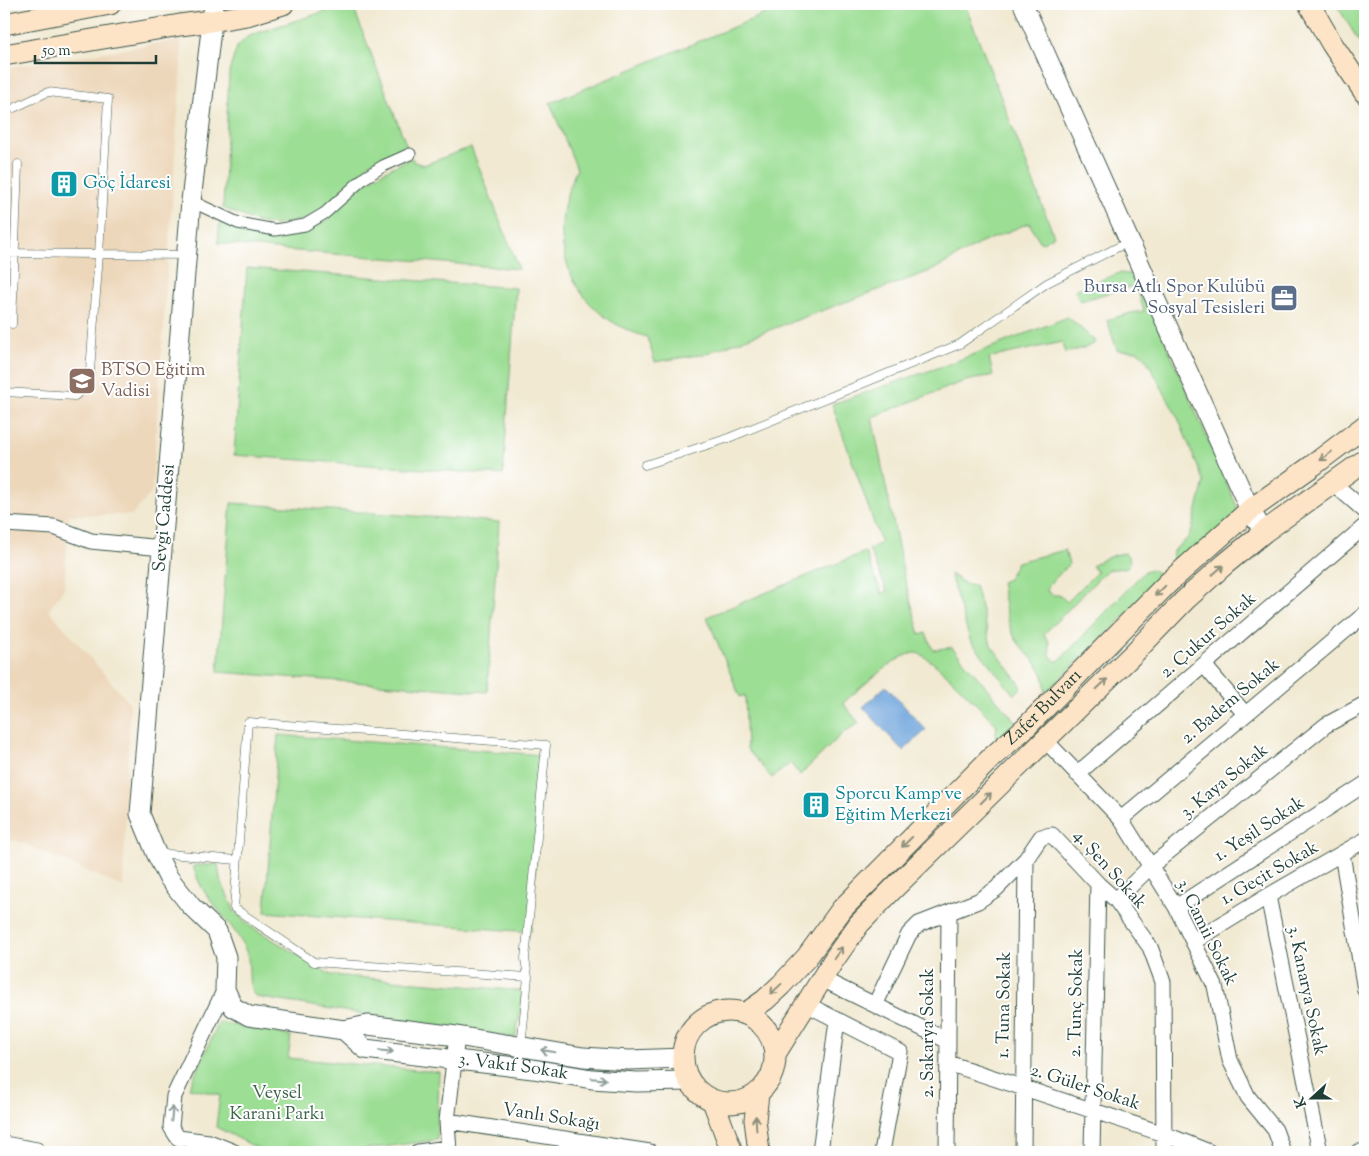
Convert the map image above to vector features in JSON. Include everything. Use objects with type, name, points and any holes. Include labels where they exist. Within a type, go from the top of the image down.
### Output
[{"type":"main road","points":[[4,24],[110,4]]},
{"type":"main road","points":[[4,56],[180,25],[212,13],[247,15],[283,4]]},
{"type":"main road","points":[[1308,4],[1365,93]]},
{"type":"main road","points":[[1320,4],[1342,42],[1365,75]]},
{"type":"main road","name":"Zafer Bulvarı","points":[[745,1014],[781,985],[807,957],[842,909],[991,758],[1026,727],[1168,584],[1250,510],[1365,426]]},
{"type":"main road","name":"Zafer Bulvarı","points":[[775,1054],[859,924],[893,889],[1133,654],[1185,600],[1264,532],[1365,460]]},
{"type":"main road","points":[[723,1012],[738,1012],[752,1017],[764,1027],[772,1039],[775,1054],[774,1068],[768,1082],[758,1094],[744,1102],[728,1104],[713,1101],[700,1093],[689,1081],[684,1067],[683,1051],[688,1036],[697,1024],[709,1016],[723,1012]]},
{"type":"main road","points":[[758,1094],[755,1120],[760,1152]]},
{"type":"main road","points":[[713,1101],[732,1152]]},
{"type":"street","points":[[1023,4],[1250,510],[1264,532]]},
{"type":"street","name":"Sevgi Caddesi","points":[[212,13],[191,201],[140,814],[168,877],[191,906],[216,931],[226,957],[225,990]]},
{"type":"street","points":[[191,201],[238,223],[275,230],[306,225],[325,213],[364,178],[383,166],[410,154]]},
{"type":"street","points":[[1333,483],[1365,511]]},
{"type":"street","points":[[4,524],[54,527],[90,541],[162,548]]},
{"type":"street","name":"2. Çukur Sokak","points":[[1077,774],[1365,526]]},
{"type":"street","name":"2. Badem Sokak","points":[[1121,819],[1365,614]]},
{"type":"street","points":[[1204,665],[1244,714]]},
{"type":"street","name":"3. Kaya Sokak","points":[[1116,900],[1151,866],[1326,724],[1365,704]]},
{"type":"street","points":[[1045,740],[1121,819],[1151,866]]},
{"type":"street","name":"1. Yeşil Sokak","points":[[1176,907],[1365,784]]},
{"type":"street","name":"4. Şen Sokak","points":[[874,1005],[909,934],[920,924],[978,901],[996,889],[1026,859],[1041,837],[1052,835],[1098,884],[1116,900],[1150,947],[1163,982],[1164,1152]]},
{"type":"street","name":"1. Geçit Sokak","points":[[1193,942],[1365,840]]},
{"type":"street","points":[[1342,854],[1365,990]]},
{"type":"street","name":"1. Tuna Sokak","points":[[1023,1152],[1022,1088],[1026,859]]},
{"type":"street","name":"3. Camii Sokak","points":[[1151,866],[1176,907],[1215,986],[1230,1060],[1248,1097],[1275,1130],[1283,1152]]},
{"type":"street","name":"2. Tunç Sokak","points":[[1092,1152],[1098,884]]},
{"type":"street","name":"3. Kanarya Sokak","points":[[1268,896],[1320,1152]]},
{"type":"street","name":"2. Sakarya Sokak","points":[[947,1152],[949,914]]},
{"type":"street","points":[[822,979],[948,1041]]},
{"type":"street","points":[[225,990],[233,1007],[249,1016]]},
{"type":"street","points":[[225,990],[174,1096],[171,1127],[178,1138],[209,1142],[234,1152]]},
{"type":"street","points":[[806,1004],[900,1052],[882,1152]]},
{"type":"street","points":[[212,1018],[222,1013],[249,1016]]},
{"type":"street","name":"3. Vakıf Sokak","points":[[249,1016],[344,1030],[368,1025],[457,1036],[583,1057],[629,1060],[684,1058]]},
{"type":"street","points":[[820,1152],[837,1020]]},
{"type":"street","name":"3. Vakıf Sokak","points":[[344,1030],[365,1049],[455,1058],[592,1079],[636,1082],[689,1081]]},
{"type":"street","points":[[418,1152],[449,1150],[447,1121],[457,1036]]},
{"type":"street","name":"2. Güler Sokak","points":[[948,1063],[1164,1134],[1208,1152]]},
{"type":"street","name":"Vanlı Sokağı","points":[[447,1121],[556,1145],[650,1152]]},
{"type":"street","points":[[4,1144],[37,1150],[37,1152]]},
{"type":"street","points":[[1358,1152],[1365,1152]]},
{"type":"lane","points":[[4,392],[75,396],[89,384],[108,99],[48,92],[14,108]]},
{"type":"lane","points":[[12,324],[18,164]]},
{"type":"lane","points":[[644,465],[726,439],[960,344],[1048,283],[1130,242]]},
{"type":"lane","points":[[4,253],[187,255]]},
{"type":"lane","points":[[519,1067],[528,977],[525,959],[546,745],[248,722],[234,908],[314,962],[528,977]]},
{"type":"lane","points":[[156,853],[237,860]]},
{"type":"shaded area","name":"BTSO Eğitim Vadisi","points":[[180,40],[182,54],[152,492],[132,515],[69,515],[64,588],[49,610],[130,704],[123,887],[16,840],[4,842],[4,68]]},
{"type":"green space","points":[[352,4],[407,147],[371,162],[324,210],[308,219],[275,225],[257,222],[223,208],[229,72],[237,47],[247,37]]},
{"type":"green space","points":[[789,4],[965,4],[1054,236],[1041,243],[1029,223],[979,244],[933,270],[704,354],[655,362],[647,337],[620,326],[598,311],[581,293],[570,271],[563,247],[562,222],[567,195],[577,169],[550,103]]},
{"type":"green space","points":[[1336,4],[1365,4],[1365,51]]},
{"type":"green space","points":[[471,147],[519,269],[218,243],[220,219],[237,230],[251,234],[274,236],[308,230],[328,219],[364,184],[377,175],[412,158],[414,162],[424,165]]},
{"type":"green space","points":[[247,268],[516,288],[503,475],[234,455]]},
{"type":"green space","points":[[1119,273],[1129,274],[1138,279],[1241,516],[1179,566],[1173,560],[1173,551],[1187,539],[1192,529],[1204,482],[1178,418],[1145,357],[1138,351],[1117,350],[1107,320],[1144,311],[1136,285],[1080,301],[1075,290]]},
{"type":"green space","points":[[1068,317],[1096,342],[1065,353],[1062,342],[989,358],[993,375],[962,382],[872,417],[904,576],[920,635],[926,633],[933,650],[952,647],[1019,726],[995,742],[997,725],[933,663],[916,653],[909,654],[878,673],[843,703],[859,723],[843,733],[800,775],[790,763],[772,778],[747,749],[745,695],[740,697],[707,617],[865,552],[882,594],[887,591],[869,549],[881,543],[832,404],[949,364]]},
{"type":"green space","points":[[231,503],[499,522],[487,692],[218,672]]},
{"type":"green space","points":[[1065,550],[1069,564],[1049,585],[1047,591],[1053,595],[1060,595],[1067,602],[1097,572],[1092,566],[1103,559],[1125,553],[1129,557],[1130,562],[1129,566],[1107,570],[1044,634],[1049,641],[1050,655],[1055,661],[1059,661],[1145,571],[1152,569],[1164,579],[1045,693],[1045,683],[1042,674],[1012,632],[1001,582],[1008,579],[1017,562]]},
{"type":"green space","points":[[950,574],[967,585],[975,585],[991,645],[1022,687],[1014,695],[970,640]]},
{"type":"green space","points":[[278,735],[543,755],[531,932],[265,912]]},
{"type":"green space","points":[[218,864],[220,879],[235,912],[250,926],[331,975],[525,991],[515,1038],[256,997],[250,986],[245,949],[236,933],[202,888],[193,866]]},
{"type":"green space","name":"Veysel Karani Parkı","points":[[219,1022],[291,1036],[288,1058],[439,1072],[437,1140],[344,1152],[265,1152],[216,1127],[220,1095],[189,1088]]},
{"type":"water","points":[[886,686],[926,730],[903,751],[863,707]]},
{"type":"place","name":"Göç İdaresi","points":[[64,184]]},
{"type":"place","name":"Bursa Atlı Spor Kulübü Sosyal Tesisleri","points":[[1284,298]]},
{"type":"place","name":"BTSO Eğitim Vadisi","points":[[82,381]]},
{"type":"place","name":"Sporcu Kamp ve Eğitim Merkezi","points":[[816,805]]}]
